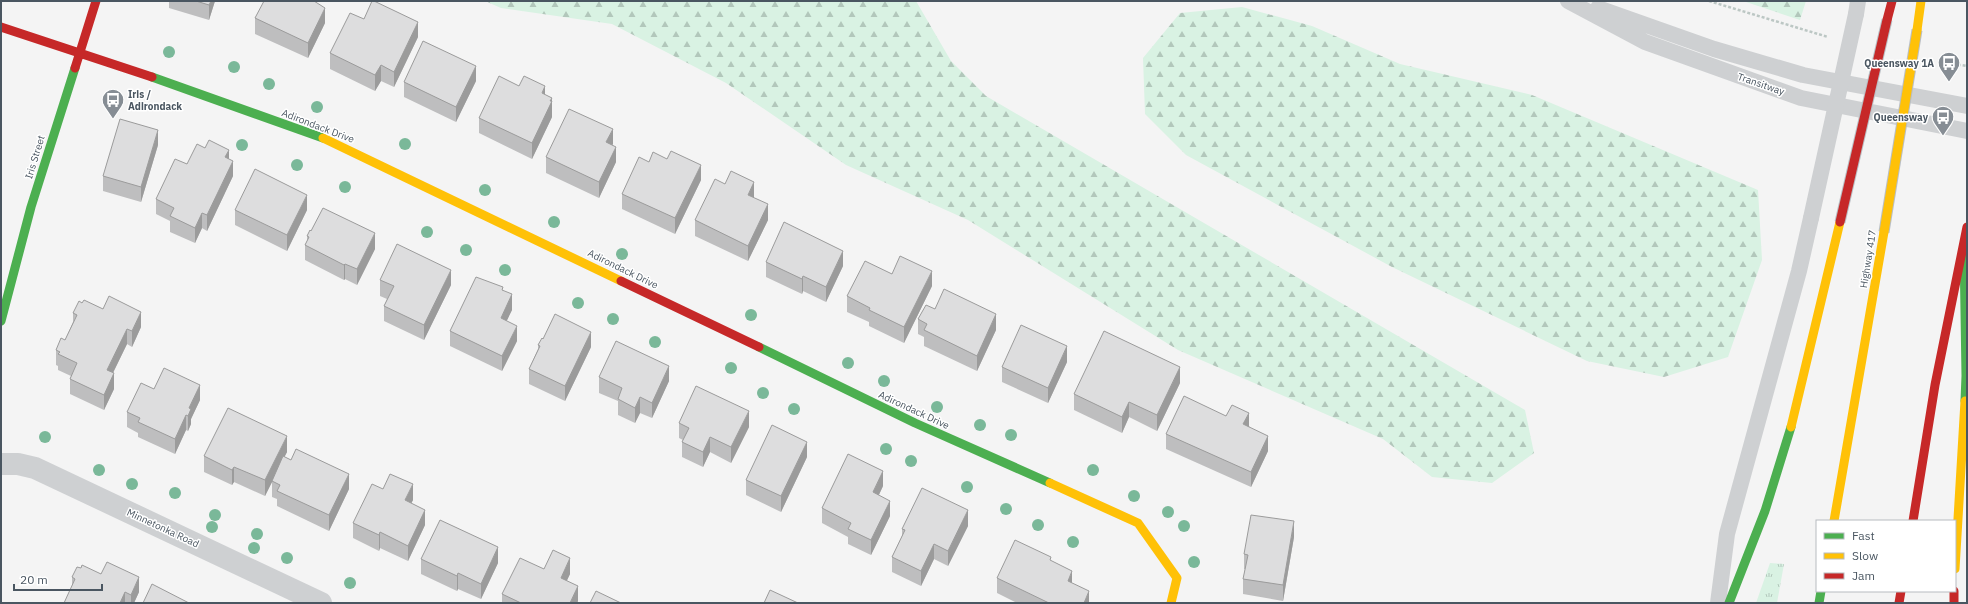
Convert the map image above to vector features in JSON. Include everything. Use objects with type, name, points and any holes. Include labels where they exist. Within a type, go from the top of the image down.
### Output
[{"type":"main road","name":"Iris Street","points":[[1,321],[31,207],[96,1]]},
{"type":"main road","points":[[1729,603],[1743,571],[1770,498],[1798,395],[1892,1]]},
{"type":"main road","name":"Highway 417","points":[[1834,520],[1884,232],[1921,1]]},
{"type":"main road","name":"Adirondack Drive","points":[[1,27],[80,52],[334,142],[915,423],[1138,523],[1176,578],[1171,603]]},
{"type":"main road","points":[[1913,520],[1935,386],[1967,227]]},
{"type":"main road","points":[[1956,551],[1966,376],[1964,247]]},
{"type":"main road","points":[[1819,603],[1821,592]]},
{"type":"main road","points":[[1899,603],[1901,592]]},
{"type":"main road","points":[[1954,592],[1954,603]]},
{"type":"street","name":"Minnetonka Road","points":[[1,464],[18,464],[35,468],[321,603]]},
{"type":"lane","name":"Transitway","points":[[1568,1],[1645,42],[1800,98],[1967,131]]},
{"type":"lane","name":"Transitway","points":[[1578,1],[1714,49],[1803,75],[1967,106]]},
{"type":"lane","points":[[1718,603],[1727,534],[1799,271],[1857,8]]},
{"type":"green space","points":[[485,1],[916,1],[951,61],[986,96],[1525,410],[1534,453],[1492,483],[1432,477],[1383,439],[1178,350],[968,220],[846,165],[726,83],[612,24],[501,8]]},
{"type":"green space","points":[[1743,1],[1806,1],[1800,20]]},
{"type":"green space","points":[[1242,7],[1312,26],[1400,64],[1532,95],[1758,190],[1762,260],[1728,357],[1664,377],[1587,361],[1392,267],[1186,155],[1145,114],[1143,58],[1180,13]]},
{"type":"green space","points":[[1770,563],[1784,564],[1777,603],[1756,603]]},
{"type":"building","points":[[196,1],[211,1],[209,5]]},
{"type":"building","points":[[264,1],[314,1],[325,8],[308,43],[255,18]]},
{"type":"building","points":[[372,1],[418,22],[394,72],[381,65],[375,75],[330,53],[350,13],[364,19]]},
{"type":"building","points":[[423,41],[476,66],[456,107],[404,82]]},
{"type":"building","points":[[499,76],[519,86],[524,76],[545,86],[542,93],[552,98],[550,101],[552,101],[532,143],[479,118]]},
{"type":"building","points":[[569,109],[613,129],[606,142],[616,147],[599,182],[546,157]]},
{"type":"building","points":[[120,119],[158,130],[141,187],[103,176]]},
{"type":"building","points":[[209,140],[229,150],[225,157],[233,161],[207,215],[202,213],[195,228],[170,216],[174,208],[156,199],[175,159],[187,164],[197,144],[205,148]]},
{"type":"building","points":[[671,151],[701,165],[675,218],[622,194],[639,157],[649,162],[653,152],[667,159]]},
{"type":"building","points":[[255,169],[307,195],[287,235],[235,210]]},
{"type":"building","points":[[731,171],[754,182],[748,195],[768,204],[748,246],[695,220],[715,179],[725,184]]},
{"type":"building","points":[[323,208],[375,233],[357,269],[345,264],[344,265],[305,245],[309,237],[307,236]]},
{"type":"building","points":[[784,222],[843,251],[826,287],[803,276],[802,279],[766,262]]},
{"type":"building","points":[[397,244],[451,270],[424,325],[384,306],[394,286],[380,280]]},
{"type":"building","points":[[900,256],[932,271],[904,327],[869,310],[870,308],[847,296],[865,261],[892,274]]},
{"type":"building","points":[[476,277],[503,287],[502,290],[512,294],[501,318],[517,326],[502,356],[450,331]]},
{"type":"building","points":[[944,289],[996,314],[977,356],[924,330],[927,324],[918,319],[926,305],[935,309]]},
{"type":"building","points":[[109,296],[141,312],[132,331],[127,329],[107,370],[114,373],[104,395],[70,379],[77,363],[58,354],[60,352],[56,350],[61,338],[65,340],[77,315],[73,313],[79,301],[82,303],[84,300],[103,309]]},
{"type":"building","points":[[555,314],[591,332],[565,386],[529,369],[540,346],[538,345],[542,338],[543,339]]},
{"type":"building","points":[[1021,325],[1067,346],[1048,388],[1002,367]]},
{"type":"building","points":[[1104,331],[1180,367],[1157,415],[1129,402],[1122,417],[1074,394]]},
{"type":"building","points":[[616,341],[669,366],[652,403],[640,397],[635,408],[618,399],[622,388],[599,377]]},
{"type":"building","points":[[164,368],[200,385],[189,408],[191,409],[188,416],[186,415],[175,439],[138,422],[140,418],[127,412],[141,383],[154,389]]},
{"type":"building","points":[[696,386],[749,411],[731,447],[710,437],[703,452],[682,442],[689,428],[679,423]]},
{"type":"building","points":[[1184,396],[1226,416],[1232,405],[1249,413],[1243,424],[1268,436],[1251,472],[1166,434]]},
{"type":"building","points":[[228,408],[287,436],[265,480],[234,467],[232,470],[204,456]]},
{"type":"building","points":[[772,425],[807,442],[781,496],[746,480]]},
{"type":"building","points":[[296,449],[349,474],[329,515],[277,491],[280,485],[272,481],[283,456],[291,460]]},
{"type":"building","points":[[848,454],[883,471],[873,492],[890,501],[871,540],[848,529],[851,523],[822,508]]},
{"type":"building","points":[[390,474],[413,484],[405,500],[425,510],[408,546],[380,532],[379,535],[353,523],[372,484],[383,489]]},
{"type":"building","points":[[922,488],[968,510],[948,551],[934,544],[921,571],[892,557],[905,530],[902,529]]},
{"type":"building","points":[[1251,515],[1294,521],[1283,585],[1243,579],[1248,555],[1244,554]]},
{"type":"building","points":[[440,520],[498,547],[481,584],[458,573],[457,576],[421,559]]},
{"type":"building","points":[[1015,540],[1051,557],[1050,560],[1072,571],[1068,581],[1089,591],[1084,603],[1049,603],[997,578]]},
{"type":"building","points":[[553,550],[570,558],[561,578],[578,586],[570,603],[521,603],[502,594],[520,558],[544,569]]},
{"type":"building","points":[[107,562],[139,577],[131,595],[125,592],[120,603],[64,603],[75,579],[72,577],[77,567],[81,568],[82,565],[101,574]]},
{"type":"building","points":[[152,584],[189,603],[143,603]]},
{"type":"building","points":[[770,590],[798,603],[764,603]]},
{"type":"building","points":[[596,591],[621,603],[590,603]]},
{"type":"traffic: fast","points":[[1,321],[31,207],[75,68]]},
{"type":"traffic: fast","points":[[152,77],[323,138]]},
{"type":"traffic: fast","points":[[1964,247],[1965,401]]},
{"type":"traffic: fast","points":[[759,347],[915,423],[1050,483]]},
{"type":"traffic: fast","points":[[1729,603],[1765,511],[1791,427]]},
{"type":"traffic: fast","points":[[1819,603],[1821,592]]},
{"type":"traffic: slow","points":[[1917,30],[1921,1]]},
{"type":"traffic: slow","points":[[1884,232],[1917,30]]},
{"type":"traffic: slow","points":[[323,138],[621,281]]},
{"type":"traffic: slow","points":[[1791,427],[1840,222]]},
{"type":"traffic: slow","points":[[1834,520],[1884,232]]},
{"type":"traffic: slow","points":[[1956,552],[1965,401]]},
{"type":"traffic: slow","points":[[1050,483],[1138,523],[1177,578],[1171,603]]},
{"type":"traffic: jam","points":[[75,68],[96,1]]},
{"type":"traffic: jam","points":[[1887,20],[1892,1]]},
{"type":"traffic: jam","points":[[1840,222],[1887,20]]},
{"type":"traffic: jam","points":[[1,27],[152,77]]},
{"type":"traffic: jam","points":[[1913,520],[1935,385],[1967,227]]},
{"type":"traffic: jam","points":[[621,281],[759,347]]},
{"type":"traffic: jam","points":[[1899,603],[1901,592]]},
{"type":"traffic: jam","points":[[1954,592],[1954,603]]},
{"type":"place","name":"Queensway 1A","points":[[1949,82]]},
{"type":"place","name":"Iris / Adirondack","points":[[113,120]]},
{"type":"place","name":"Queensway","points":[[1943,136]]}]
